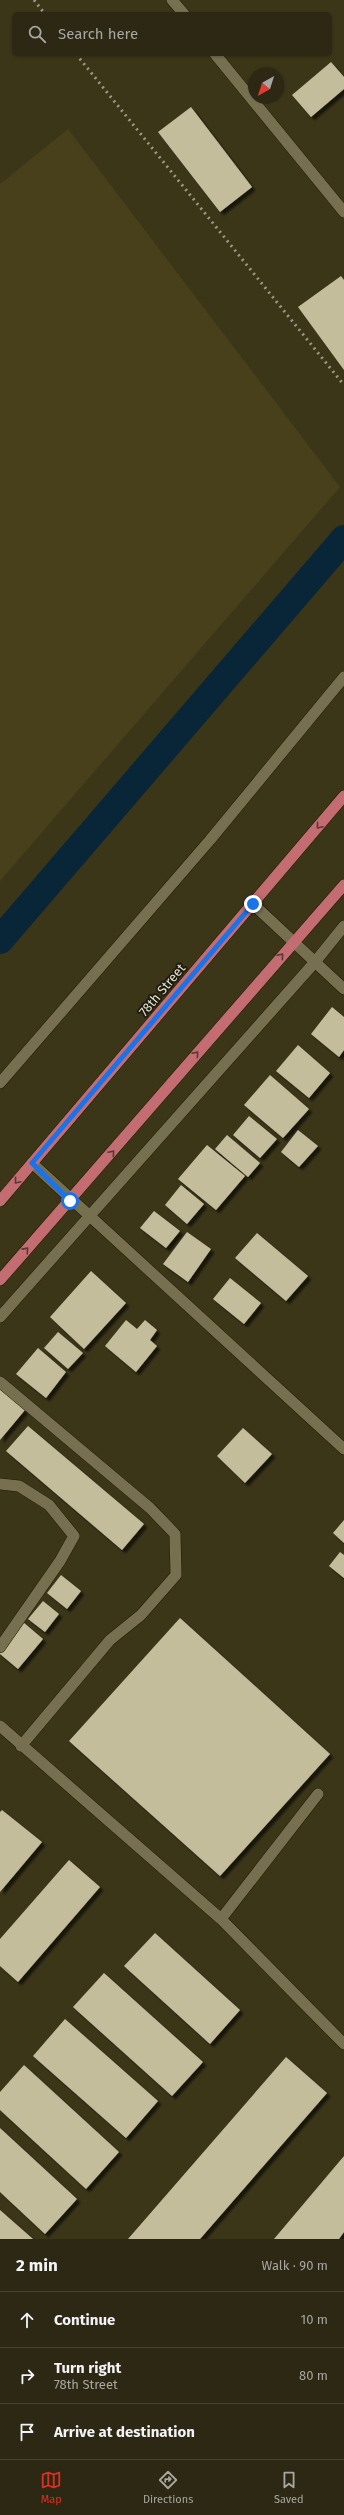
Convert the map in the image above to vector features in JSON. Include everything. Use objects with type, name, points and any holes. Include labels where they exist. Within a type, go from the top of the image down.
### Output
[{"type":"main road","name":"78th Street","points":[[0,1201],[344,796]]},
{"type":"main road","points":[[0,1280],[344,885]]},
{"type":"street","points":[[172,0],[182,12]]},
{"type":"street","points":[[217,56],[344,212]]},
{"type":"street","points":[[0,1082],[210,840],[344,677]]},
{"type":"street","points":[[253,904],[344,989]]},
{"type":"street","points":[[0,1317],[88,1216],[315,962],[344,926]]},
{"type":"street","points":[[32,1163],[70,1201],[344,1448]]},
{"type":"street","points":[[0,1382],[150,1508],[175,1534],[176,1575],[141,1615],[110,1640],[21,1746]]},
{"type":"street","points":[[0,1484],[19,1486],[48,1505],[74,1536],[60,1561],[0,1647]]},
{"type":"street","points":[[0,1726],[21,1746],[221,1919],[344,2044]]},
{"type":"street","points":[[221,1919],[318,1794]]},
{"type":"shaded area","points":[[68,129],[340,487],[0,881],[0,184]]},
{"type":"building","points":[[331,62],[344,77],[344,89],[311,117],[292,95]]},
{"type":"building","points":[[191,107],[252,187],[220,212],[158,132]]},
{"type":"building","points":[[341,276],[344,280],[344,370],[298,307]]},
{"type":"building","points":[[332,1007],[344,1017],[344,1050],[339,1057],[311,1034]]},
{"type":"building","points":[[298,1045],[330,1073],[309,1098],[276,1071]]},
{"type":"building","points":[[270,1075],[309,1109],[283,1138],[244,1105]]},
{"type":"building","points":[[249,1116],[277,1139],[260,1158],[233,1135]]},
{"type":"building","points":[[298,1130],[318,1146],[299,1167],[281,1152]]},
{"type":"building","points":[[227,1135],[260,1163],[248,1177],[215,1149]]},
{"type":"building","points":[[207,1145],[245,1176],[216,1210],[178,1179]]},
{"type":"building","points":[[181,1185],[204,1204],[187,1224],[165,1205]]},
{"type":"building","points":[[154,1211],[180,1231],[166,1248],[140,1228]]},
{"type":"building","points":[[187,1232],[211,1249],[188,1282],[163,1264]]},
{"type":"building","points":[[257,1233],[308,1276],[286,1301],[235,1258]]},
{"type":"building","points":[[91,1271],[126,1303],[84,1349],[50,1317]]},
{"type":"building","points":[[230,1278],[261,1303],[244,1324],[213,1299]]},
{"type":"building","points":[[126,1320],[137,1329],[145,1320],[157,1330],[150,1340],[157,1346],[136,1372],[105,1346]]},
{"type":"building","points":[[58,1332],[83,1353],[68,1369],[44,1348]]},
{"type":"building","points":[[38,1348],[66,1372],[46,1398],[16,1374]]},
{"type":"building","points":[[0,1389],[25,1410],[0,1440]]},
{"type":"building","points":[[28,1426],[144,1524],[122,1550],[6,1451]]},
{"type":"building","points":[[243,1428],[272,1454],[245,1483],[217,1456]]},
{"type":"building","points":[[344,1520],[344,1543],[333,1533]]},
{"type":"building","points":[[340,1552],[344,1555],[344,1578],[329,1566]]},
{"type":"building","points":[[61,1575],[81,1591],[67,1609],[47,1593]]},
{"type":"building","points":[[43,1601],[59,1614],[45,1632],[28,1619]]},
{"type":"building","points":[[180,1618],[330,1754],[220,1876],[69,1741]]},
{"type":"building","points":[[23,1622],[43,1639],[18,1669],[0,1654],[0,1651]]},
{"type":"building","points":[[2,1810],[42,1842],[0,1892],[0,1812]]},
{"type":"building","points":[[69,1860],[100,1887],[18,1982],[0,1966],[0,1939]]},
{"type":"building","points":[[155,1933],[240,2010],[210,2044],[124,1966]]},
{"type":"building","points":[[104,1973],[203,2062],[172,2096],[73,2007]]},
{"type":"building","points":[[65,2019],[158,2101],[126,2138],[33,2056]]},
{"type":"building","points":[[286,2057],[327,2093],[200,2239],[128,2239]]},
{"type":"building","points":[[24,2065],[119,2152],[86,2189],[0,2110],[0,2092]]},
{"type":"building","points":[[0,2128],[77,2199],[45,2234],[0,2192]]},
{"type":"building","points":[[344,2156],[344,2232],[339,2239],[274,2239]]},
{"type":"building","points":[[0,2210],[33,2239],[0,2239]]},
{"type":"waterway","points":[[0,940],[344,539]]},
{"type":"railway","points":[[34,0],[43,12]]},
{"type":"railway","points":[[78,56],[344,385]]},
{"type":"route","points":[[70,1201],[32,1163],[253,904]]}]
